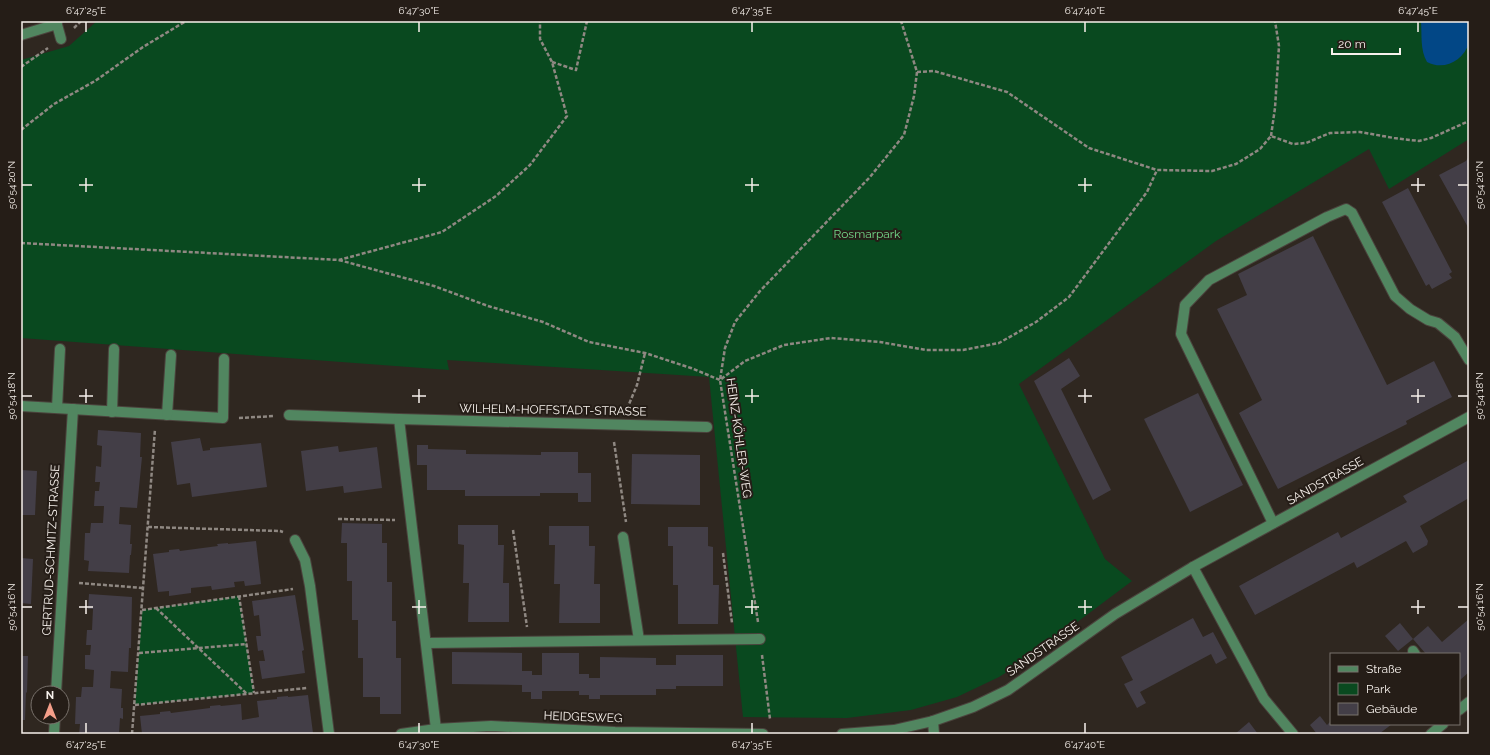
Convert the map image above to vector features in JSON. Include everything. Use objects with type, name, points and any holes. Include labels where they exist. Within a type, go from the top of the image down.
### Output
[{"type":"street","points":[[21,35],[57,22],[61,39]]},
{"type":"street","points":[[1273,523],[1180,334],[1185,304],[1209,280],[1327,217],[1346,209],[1352,213],[1395,296],[1410,309],[1428,320],[1438,323],[1455,338],[1469,360]]},
{"type":"street","points":[[57,408],[60,349]]},
{"type":"street","points":[[112,412],[114,349]]},
{"type":"street","points":[[167,415],[170,355]]},
{"type":"street","points":[[21,406],[223,418],[224,360]]},
{"type":"street","name":"GERTRUD-SCHMITZ-STRASSE","points":[[57,685],[73,409]]},
{"type":"street","name":"WILHELM-HOFFSTADT-STRASSE","points":[[290,415],[707,427]]},
{"type":"street","name":"SANDSTRASSE","points":[[933,720],[973,707],[1008,690],[1115,614],[1193,567],[1469,417]]},
{"type":"street","points":[[399,419],[427,643],[436,729]]},
{"type":"street","points":[[623,537],[639,640]]},
{"type":"street","points":[[294,540],[305,560],[310,586],[328,734]]},
{"type":"street","points":[[1193,567],[1264,699],[1293,734]]},
{"type":"street","points":[[427,643],[760,639]]},
{"type":"street","points":[[1460,709],[1469,702]]},
{"type":"street","points":[[842,734],[894,730],[933,720],[934,734]]},
{"type":"street","points":[[1431,734],[1442,725]]},
{"type":"street","name":"HEIDGESWEG","points":[[402,734],[436,729],[491,726],[615,732],[763,734]]},
{"type":"path","points":[[21,130],[54,104],[95,81],[143,47],[186,21]]},
{"type":"path","points":[[339,260],[442,232],[496,196],[530,165],[567,116],[552,62],[540,39],[540,21]]},
{"type":"path","points":[[552,62],[576,70],[587,21]]},
{"type":"path","name":"HEINZ-KÖHLER-WEG","points":[[771,721],[760,639],[720,380],[725,348],[735,322],[760,291],[870,177],[904,135],[914,96],[917,72],[901,21]]},
{"type":"path","points":[[917,72],[934,71],[1007,92],[1089,148],[1157,170],[1212,171],[1236,164],[1260,149],[1271,136],[1275,108],[1279,46],[1275,21]]},
{"type":"path","points":[[1271,136],[1294,144],[1306,143],[1330,133],[1353,132],[1419,141],[1431,138],[1469,122]]},
{"type":"path","points":[[21,243],[339,260],[434,286],[488,306],[543,322],[589,342],[645,353],[691,368],[720,380],[745,361],[784,345],[831,338],[880,342],[926,350],[963,350],[999,343],[1036,322],[1068,297],[1147,192],[1157,170]]},
{"type":"path","points":[[132,734],[156,414]]},
{"type":"path","points":[[223,418],[290,415]]},
{"type":"path","points":[[338,519],[412,520]]},
{"type":"path","points":[[148,527],[280,530],[294,540]]},
{"type":"path","points":[[513,530],[529,641]]},
{"type":"path","points":[[722,552],[734,640]]},
{"type":"path","points":[[63,582],[143,588]]},
{"type":"path","points":[[142,610],[310,586]]},
{"type":"path","points":[[239,596],[254,693]]},
{"type":"path","points":[[156,608],[248,694]]},
{"type":"path","points":[[139,653],[247,644]]},
{"type":"path","points":[[135,705],[323,687]]},
{"type":"green space","name":"Rosmarpark","points":[[97,21],[1469,21],[1469,139],[1389,189],[1369,149],[1216,241],[1019,384],[1105,559],[1132,581],[1036,653],[999,677],[957,697],[911,710],[847,718],[743,717],[709,377],[447,360],[449,370],[21,338],[21,60],[69,46]]},
{"type":"green space","points":[[239,596],[254,693],[135,705],[142,610]]},
{"type":"water","points":[[1421,21],[1469,21],[1469,43],[1462,55],[1452,63],[1446,65],[1433,65],[1427,62],[1422,47]]},
{"type":"building","points":[[1469,156],[1469,229],[1439,175],[1466,161]]},
{"type":"building","points":[[1408,188],[1452,272],[1449,274],[1452,278],[1432,289],[1429,284],[1426,286],[1382,202]]},
{"type":"building","points":[[1313,236],[1387,385],[1434,361],[1452,397],[1406,421],[1407,424],[1278,489],[1239,413],[1262,400],[1217,309],[1247,295],[1238,274]]},
{"type":"building","points":[[1069,358],[1080,376],[1061,389],[1111,490],[1093,500],[1034,381]]},
{"type":"building","points":[[1198,393],[1243,485],[1190,512],[1144,419]]},
{"type":"building","points":[[98,430],[141,433],[140,457],[142,457],[137,508],[120,507],[119,524],[131,525],[130,544],[132,544],[129,573],[88,571],[89,561],[84,560],[85,533],[90,533],[91,523],[103,523],[104,506],[94,506],[95,491],[99,491],[100,482],[95,482],[96,466],[101,467],[102,446],[97,445]]},
{"type":"building","points":[[200,438],[203,451],[210,450],[210,448],[261,443],[267,487],[192,497],[190,483],[177,485],[171,442]]},
{"type":"building","points":[[417,445],[428,445],[428,449],[466,450],[466,454],[541,455],[541,452],[578,452],[578,473],[591,473],[591,502],[578,502],[578,493],[540,493],[540,496],[465,496],[465,490],[427,490],[427,465],[417,465]]},
{"type":"building","points":[[338,446],[339,452],[377,447],[382,488],[344,493],[343,486],[306,491],[301,451]]},
{"type":"building","points":[[632,454],[700,455],[700,505],[631,504]]},
{"type":"building","points":[[1469,460],[1469,498],[1420,526],[1428,541],[1427,545],[1413,553],[1406,541],[1357,568],[1354,562],[1255,615],[1239,586],[1338,532],[1341,538],[1407,502],[1403,496]]},
{"type":"building","points":[[21,470],[37,471],[35,515],[21,515]]},
{"type":"building","points":[[342,523],[382,524],[382,543],[387,543],[387,582],[392,582],[392,621],[396,621],[396,658],[401,658],[401,714],[380,714],[380,697],[363,697],[363,658],[358,658],[358,620],[352,620],[352,581],[347,581],[347,543],[341,543]]},
{"type":"building","points":[[458,525],[498,525],[498,545],[504,545],[503,583],[509,583],[509,622],[468,622],[469,583],[463,583],[464,545],[458,544]]},
{"type":"building","points":[[549,526],[589,526],[589,546],[595,546],[594,584],[600,584],[600,623],[559,623],[560,584],[554,584],[555,545],[549,545]]},
{"type":"building","points":[[668,527],[708,527],[708,546],[713,547],[713,585],[719,585],[718,624],[678,624],[678,585],[673,585],[673,546],[668,546]]},
{"type":"building","points":[[256,541],[261,584],[245,586],[244,581],[234,582],[235,587],[212,590],[211,586],[191,588],[191,593],[169,596],[169,591],[158,592],[153,554],[169,552],[169,550],[179,549],[180,551],[218,546],[217,544]]},
{"type":"building","points":[[21,558],[33,559],[31,604],[21,603]]},
{"type":"building","points":[[89,594],[132,597],[131,648],[129,648],[128,672],[111,671],[110,688],[122,689],[121,708],[123,708],[123,719],[120,718],[119,734],[79,734],[80,724],[75,724],[76,697],[81,697],[82,687],[93,687],[94,670],[85,669],[85,655],[90,655],[91,645],[86,645],[87,630],[92,630],[93,609],[88,609]]},
{"type":"building","points":[[295,595],[304,650],[302,651],[305,673],[262,679],[259,661],[265,661],[263,650],[258,651],[256,636],[261,636],[259,615],[254,616],[252,601]]},
{"type":"building","points":[[1193,618],[1203,637],[1213,632],[1227,658],[1216,664],[1211,654],[1140,692],[1146,703],[1137,708],[1124,684],[1133,680],[1121,657]]},
{"type":"building","points":[[1469,619],[1469,672],[1460,680],[1460,653],[1425,653],[1413,639],[1428,626],[1442,642]]},
{"type":"building","points":[[1400,623],[1413,639],[1398,651],[1385,636]]},
{"type":"building","points":[[452,652],[522,653],[522,671],[532,671],[532,675],[542,675],[542,653],[579,653],[579,674],[589,674],[589,678],[600,678],[600,657],[656,658],[656,665],[676,665],[676,655],[723,655],[723,686],[676,686],[676,689],[656,689],[656,695],[600,695],[600,699],[589,699],[589,695],[579,695],[579,691],[542,691],[542,699],[531,699],[531,692],[522,692],[522,685],[452,684]]},
{"type":"building","points":[[21,656],[28,656],[25,720],[21,720]]},
{"type":"building","points":[[308,695],[313,733],[142,734],[140,716],[160,714],[160,712],[170,711],[171,713],[210,708],[210,706],[241,704],[242,720],[259,717],[257,701],[277,699],[277,697]]},
{"type":"building","points":[[1320,716],[1327,725],[1330,722],[1330,725],[1391,725],[1379,734],[1317,734],[1310,725]]},
{"type":"building","points":[[1249,722],[1258,734],[1235,734]]}]
